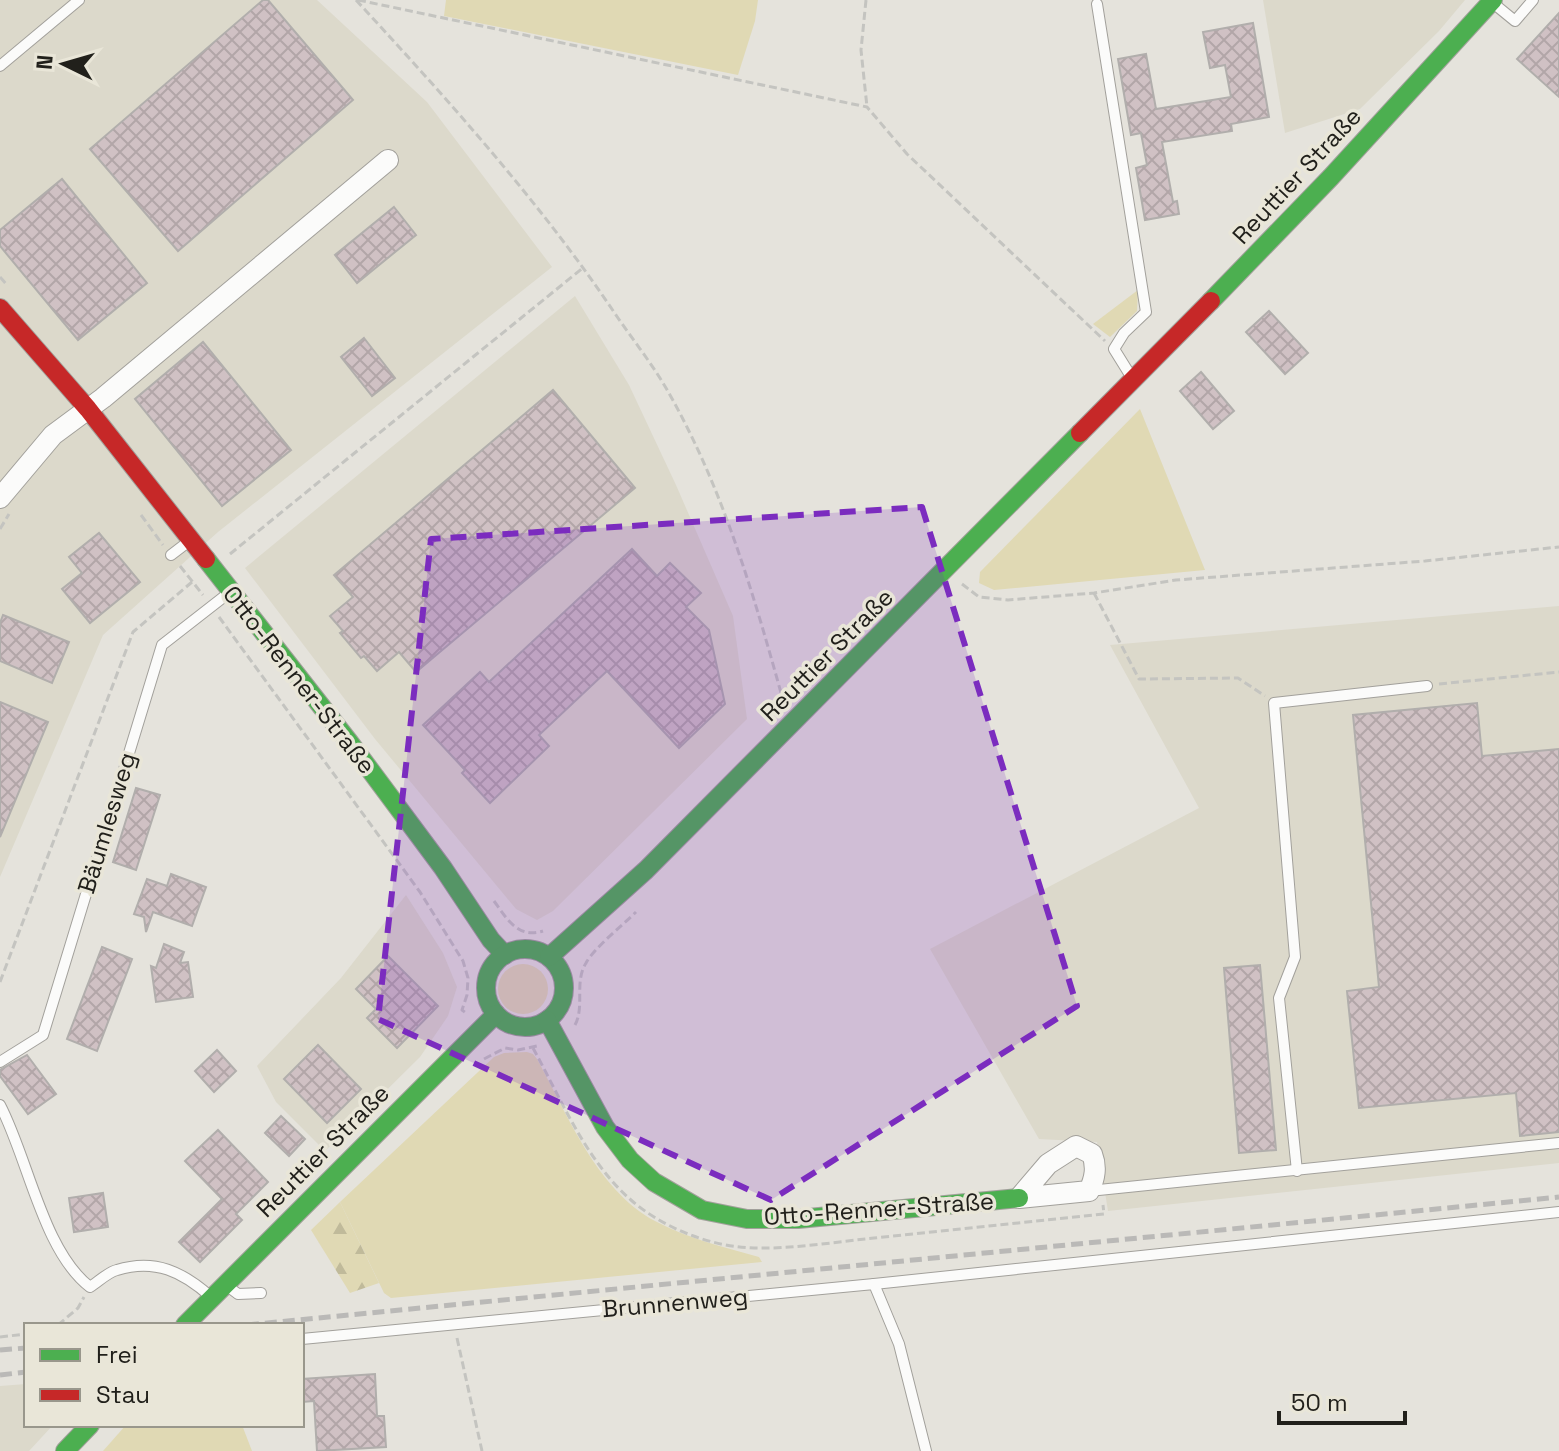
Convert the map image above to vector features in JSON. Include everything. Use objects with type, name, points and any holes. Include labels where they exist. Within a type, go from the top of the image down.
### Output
[{"type":"main road","name":"Reuttier Straße","points":[[549,957],[646,870],[1134,380],[1331,177],[1492,1]]},
{"type":"main road","name":"Otto-Renner-Straße","points":[[0,308],[88,409],[350,743],[443,868],[491,940],[505,955]]},
{"type":"main road","points":[[528,949],[549,957],[561,974],[563,995],[551,1028],[516,1026],[496,1014],[488,997],[488,977],[498,961],[505,955],[528,949]]},
{"type":"main road","name":"Reuttier Straße","points":[[187,1323],[496,1014]]},
{"type":"main road","name":"Otto-Renner-Straße","points":[[551,1028],[605,1127],[630,1160],[654,1182],[702,1210],[747,1219],[798,1219],[1019,1198]]},
{"type":"main road","points":[[65,1451],[88,1427]]},
{"type":"street","points":[[0,498],[53,435],[388,160]]},
{"type":"street","name":"Otto-Renner-Straße","points":[[1078,1141],[1092,1154],[1096,1163],[1089,1191],[1019,1198],[1048,1164],[1078,1141]]},
{"type":"lane","points":[[0,66],[79,0]]},
{"type":"lane","name":"Reuttier Straße","points":[[1492,1],[1515,21],[1533,0]]},
{"type":"lane","points":[[1097,4],[1146,312],[1124,333],[1114,349],[1134,380]]},
{"type":"lane","points":[[171,555],[189,540]]},
{"type":"lane","name":"Bäumlesweg","points":[[0,1062],[43,1035],[162,645],[230,592]]},
{"type":"lane","points":[[1297,1171],[1279,998],[1295,957],[1274,703],[1427,686]]},
{"type":"lane","points":[[0,1105],[65,1259],[75,1275],[90,1287],[115,1270],[142,1266],[176,1270],[218,1295],[261,1293]]},
{"type":"lane","points":[[1089,1191],[1559,1143]]},
{"type":"lane","name":"Brunnenweg","points":[[304,1339],[874,1284],[1559,1212]]},
{"type":"lane","points":[[874,1284],[899,1344],[926,1451]]},
{"type":"path","points":[[357,0],[867,107]]},
{"type":"path","points":[[357,0],[467,121],[584,267],[666,388],[716,492],[752,588],[784,702]]},
{"type":"path","points":[[866,0],[861,50],[867,107],[907,154],[1114,349]]},
{"type":"path","points":[[228,556],[584,267]]},
{"type":"path","points":[[137,505],[143,519],[211,605],[420,892],[463,961],[468,978],[462,1010]]},
{"type":"path","points":[[979,597],[1008,600],[1094,593],[1176,580],[1425,561],[1559,547]]},
{"type":"path","points":[[0,982],[133,632],[192,582]]},
{"type":"path","points":[[1094,593],[1139,679],[1238,678],[1274,703]]},
{"type":"path","points":[[1427,686],[1559,672]]},
{"type":"path","points":[[479,1062],[505,1048],[533,1048],[551,1028],[576,1024],[581,1012],[580,985],[585,963]]},
{"type":"path","points":[[60,1323],[78,1308],[90,1287]]},
{"type":"path","points":[[455,1323],[482,1451]]},
{"type":"path","points":[[0,1337],[24,1334]]},
{"type":"highlighted area","points":[[922,507],[1077,1006],[771,1200],[378,1019],[431,539]]},
{"type":"shaded area","points":[[0,0],[317,0],[427,102],[552,267],[218,532],[103,635],[0,877]]},
{"type":"shaded area","points":[[1263,0],[1465,0],[1439,31],[1360,109],[1285,133]]},
{"type":"shaded area","points":[[575,296],[629,385],[733,616],[747,719],[553,911],[537,920],[516,909],[375,739],[245,568]]},
{"type":"shaded area","points":[[1559,606],[1559,1163],[1108,1211],[1097,1142],[1039,1139],[930,949],[1199,808],[1110,645]]},
{"type":"shaded area","points":[[406,895],[443,953],[457,987],[448,1016],[420,1057],[325,1151],[276,1102],[257,1066],[341,978]]},
{"type":"shaded area","points":[[24,1384],[24,1427],[51,1427],[29,1451],[0,1451],[0,1386]]},
{"type":"green space","points":[[446,0],[758,0],[755,21],[738,75],[444,16]]},
{"type":"green space","points":[[1138,290],[1137,311],[1110,337],[1093,324]]},
{"type":"green space","points":[[1140,409],[1205,570],[994,590],[979,583],[980,572]]},
{"type":"green space","points":[[523,964],[540,972],[548,989],[540,1006],[523,1014],[506,1006],[498,989],[506,972]]},
{"type":"green space","points":[[527,1052],[537,1059],[572,1126],[600,1170],[634,1207],[680,1232],[759,1257],[762,1262],[391,1298],[384,1293],[340,1202],[494,1057],[504,1053]]},
{"type":"green space","points":[[340,1202],[379,1283],[350,1293],[311,1230]]},
{"type":"green space","points":[[124,1427],[243,1427],[252,1451],[103,1451]]},
{"type":"building","points":[[263,0],[268,0],[353,100],[178,251],[90,149]]},
{"type":"building","points":[[1559,13],[1559,97],[1517,59]]},
{"type":"building","points":[[1253,23],[1269,117],[1231,124],[1232,131],[1162,142],[1173,202],[1177,201],[1179,214],[1145,220],[1136,168],[1147,165],[1141,133],[1131,135],[1118,59],[1146,54],[1156,109],[1231,97],[1225,65],[1210,68],[1203,32]]},
{"type":"building","points":[[62,179],[147,283],[78,340],[0,246],[0,230]]},
{"type":"building","points":[[394,207],[416,235],[357,283],[335,255]]},
{"type":"building","points":[[1269,311],[1308,353],[1285,374],[1246,332]]},
{"type":"building","points":[[364,338],[395,378],[372,396],[341,357]]},
{"type":"building","points":[[203,342],[291,450],[222,506],[135,399]]},
{"type":"building","points":[[1201,372],[1234,411],[1213,429],[1180,391]]},
{"type":"building","points":[[553,390],[635,488],[416,672],[399,652],[377,671],[364,656],[361,658],[330,616],[353,597],[334,575]]},
{"type":"building","points":[[99,533],[140,582],[90,623],[62,589],[82,573],[69,557]]},
{"type":"building","points":[[632,549],[657,576],[670,563],[701,593],[686,607],[709,630],[725,704],[679,748],[607,671],[539,735],[549,746],[490,803],[462,773],[465,770],[423,725],[480,672],[489,682]]},
{"type":"building","points":[[3,615],[69,642],[52,683],[0,661],[0,623]]},
{"type":"building","points":[[0,702],[48,722],[0,837]]},
{"type":"building","points":[[1477,703],[1482,756],[1559,749],[1559,1132],[1520,1136],[1516,1093],[1359,1108],[1347,991],[1379,987],[1353,715]]},
{"type":"building","points":[[136,788],[160,795],[136,870],[113,862]]},
{"type":"building","points":[[171,874],[206,887],[192,926],[153,912],[146,932],[144,917],[134,914],[147,879],[167,886]]},
{"type":"building","points":[[164,944],[184,952],[180,963],[188,962],[193,997],[156,1002],[151,966],[156,968]]},
{"type":"building","points":[[102,947],[132,959],[97,1051],[67,1039]]},
{"type":"building","points":[[388,956],[438,1006],[397,1048],[367,1018],[376,1009],[356,989]]},
{"type":"building","points":[[1260,965],[1276,1150],[1239,1153],[1224,968]]},
{"type":"building","points":[[318,1045],[361,1089],[327,1123],[284,1079]]},
{"type":"building","points":[[217,1050],[236,1071],[214,1092],[195,1071]]},
{"type":"building","points":[[27,1055],[56,1094],[28,1114],[0,1076],[0,1070]]},
{"type":"building","points":[[281,1116],[305,1139],[289,1156],[265,1133]]},
{"type":"building","points":[[218,1130],[268,1182],[236,1214],[242,1220],[200,1262],[179,1242],[222,1199],[185,1161]]},
{"type":"building","points":[[103,1193],[108,1227],[74,1232],[69,1198]]},
{"type":"building","points":[[375,1374],[377,1416],[384,1416],[386,1447],[317,1451],[314,1401],[304,1402],[304,1379]]},
{"type":"railway","points":[[268,1323],[1559,1197]]},
{"type":"railway","points":[[0,1350],[24,1348]]},
{"type":"railway","points":[[0,1375],[24,1372]]},
{"type":"traffic: fast","points":[[1211,301],[1331,177],[1493,0]]},
{"type":"traffic: fast","points":[[549,957],[646,870],[1080,433]]},
{"type":"traffic: fast","points":[[206,559],[350,743],[443,868],[491,940],[505,955]]},
{"type":"traffic: fast","points":[[525,949],[540,952],[552,961],[561,973],[564,988],[561,1003],[552,1015],[540,1024],[525,1027],[510,1024],[498,1015],[489,1003],[486,988],[489,973],[498,961],[510,952],[525,949]]},
{"type":"traffic: fast","points":[[187,1323],[496,1014]]},
{"type":"traffic: fast","points":[[547,1020],[605,1127],[630,1160],[654,1182],[702,1210],[747,1219],[798,1219],[1019,1198]]},
{"type":"traffic: fast","points":[[65,1451],[88,1427]]},
{"type":"traffic: jam","points":[[1080,433],[1211,301]]},
{"type":"traffic: jam","points":[[0,308],[88,409],[206,559]]}]
